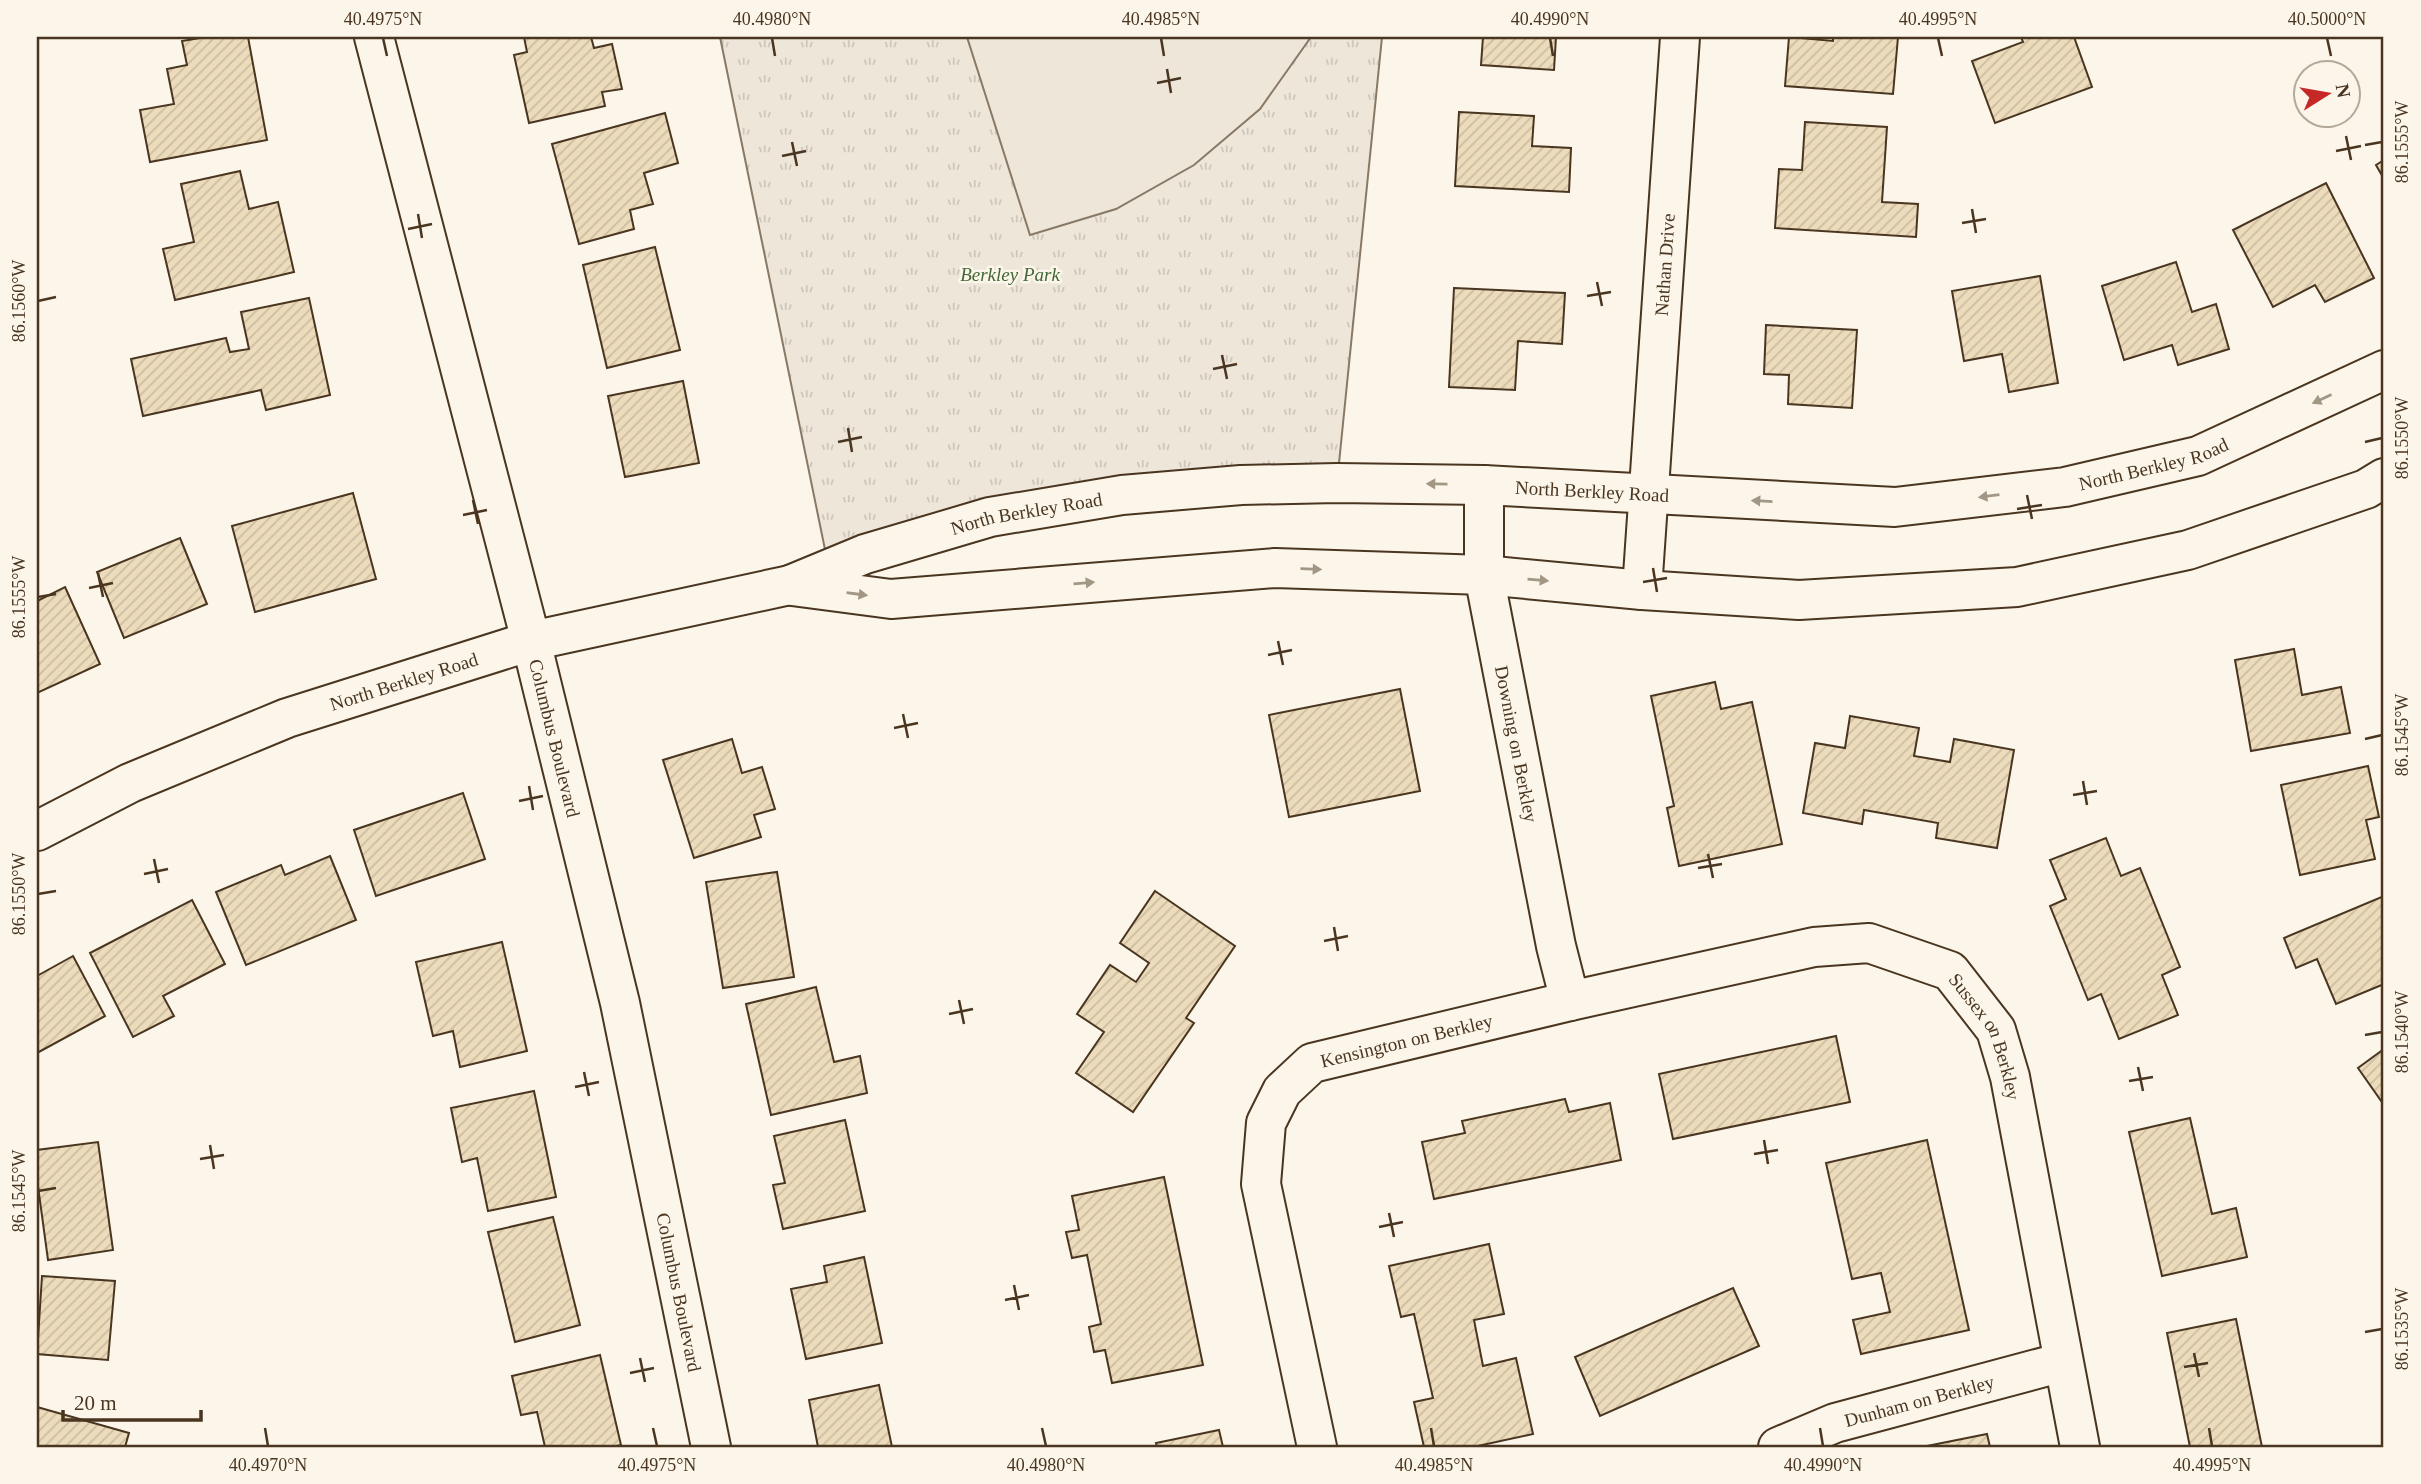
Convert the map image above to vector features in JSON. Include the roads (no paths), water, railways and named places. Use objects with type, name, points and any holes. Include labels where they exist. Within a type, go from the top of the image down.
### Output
[{"type":"street","name":"Columbus Boulevard","points":[[374,37],[531,640],[620,1003],[711,1447]]},
{"type":"street","name":"Nathan Drive","points":[[1642,590],[1680,37]]},
{"type":"street","name":"North Berkley Road","points":[[37,831],[130,783],[287,718],[531,640],[790,585],[865,554],[990,517],[1122,495],[1241,485],[1337,482],[1484,485],[1895,507],[2065,487],[2198,456],[2384,371]]},
{"type":"street","name":"North Berkley Road","points":[[790,585],[891,599],[1275,568],[1484,575],[1642,590],[1799,600],[2017,587],[2188,551],[2366,489],[2384,478]]},
{"type":"street","name":"Downing on Berkley","points":[[1484,485],[1484,575],[1556,946],[1570,1001]]},
{"type":"street","name":"Sussex on Berkley","points":[[1570,1001],[1814,947],[1869,943],[1950,971],[1996,1030],[2010,1077],[2080,1447]]},
{"type":"street","name":"Kensington on Berkley","points":[[1317,1447],[1261,1184],[1266,1123],[1282,1091],[1312,1063],[1570,1001]]},
{"type":"street","name":"Dunham on Berkley","points":[[1778,1447],[1835,1423],[2063,1362]]},
{"type":"park label","name":"Berkley Park","points":[[1010,274]]}]
